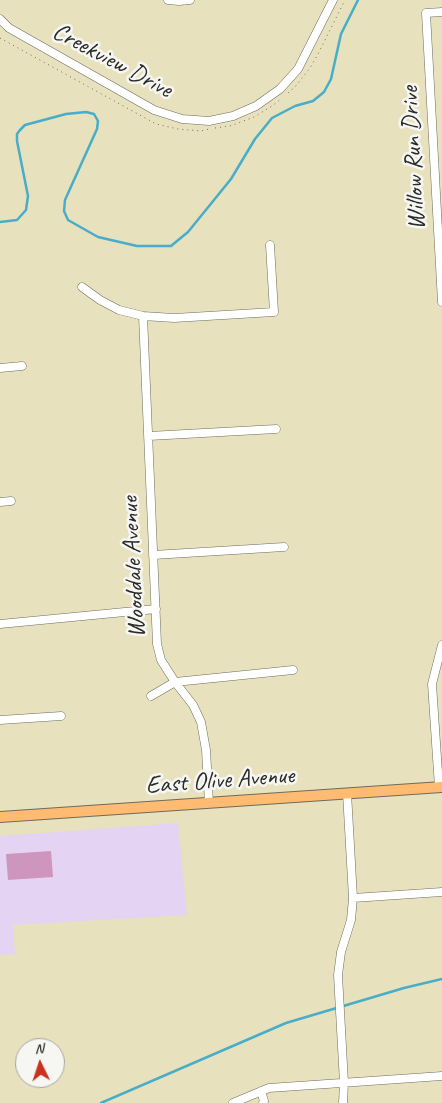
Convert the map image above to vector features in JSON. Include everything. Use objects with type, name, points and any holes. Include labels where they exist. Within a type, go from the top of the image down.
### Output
[{"type":"main road","name":"East Olive Avenue","points":[[0,817],[441,787]]},
{"type":"street","points":[[168,0],[190,0]]},
{"type":"street","name":"Creekview Drive","points":[[0,19],[9,28],[154,110],[182,119],[209,121],[233,116],[256,106],[280,89],[298,69],[333,0]]},
{"type":"street","name":"Willow Run Drive","points":[[442,12],[426,12],[442,302]]},
{"type":"street","points":[[82,287],[100,300],[119,310],[143,316],[174,318],[274,312],[270,245]]},
{"type":"street","name":"Wooddale Avenue","points":[[143,316],[157,644],[161,660],[193,705],[201,722],[206,750],[209,803]]},
{"type":"street","points":[[0,368],[22,366]]},
{"type":"street","points":[[148,436],[276,429]]},
{"type":"street","points":[[0,502],[11,501]]},
{"type":"street","points":[[153,555],[284,547]]},
{"type":"street","points":[[0,624],[156,609]]},
{"type":"street","points":[[441,787],[432,684],[442,645]]},
{"type":"street","points":[[151,696],[175,682],[293,670]]},
{"type":"street","points":[[0,720],[61,716]]},
{"type":"street","points":[[343,1103],[344,1083],[338,975],[341,952],[351,920],[353,898],[347,793]]},
{"type":"street","points":[[353,898],[442,892]]},
{"type":"street","points":[[233,1103],[269,1088],[442,1076]]},
{"type":"street","points":[[262,1091],[265,1102]]},
{"type":"path","points":[[287,94],[310,68],[345,0]]},
{"type":"path","points":[[0,38],[156,124],[178,129],[201,130],[230,126],[254,118],[280,100]]},
{"type":"shaded area","points":[[178,823],[187,915],[13,925],[15,954],[0,955],[0,836]]},
{"type":"building","points":[[51,851],[53,877],[8,880],[6,854]]},
{"type":"waterway","points":[[0,222],[17,220],[26,210],[28,196],[17,141],[17,134],[20,130],[25,125],[66,114],[86,112],[94,114],[98,121],[97,129],[65,200],[64,211],[68,220],[98,237],[137,246],[171,246],[188,232],[231,179],[255,139],[272,118],[295,106],[313,101],[324,92],[331,79],[341,34],[358,0]]},
{"type":"waterway","points":[[101,1103],[286,1023],[404,988],[442,979]]}]
